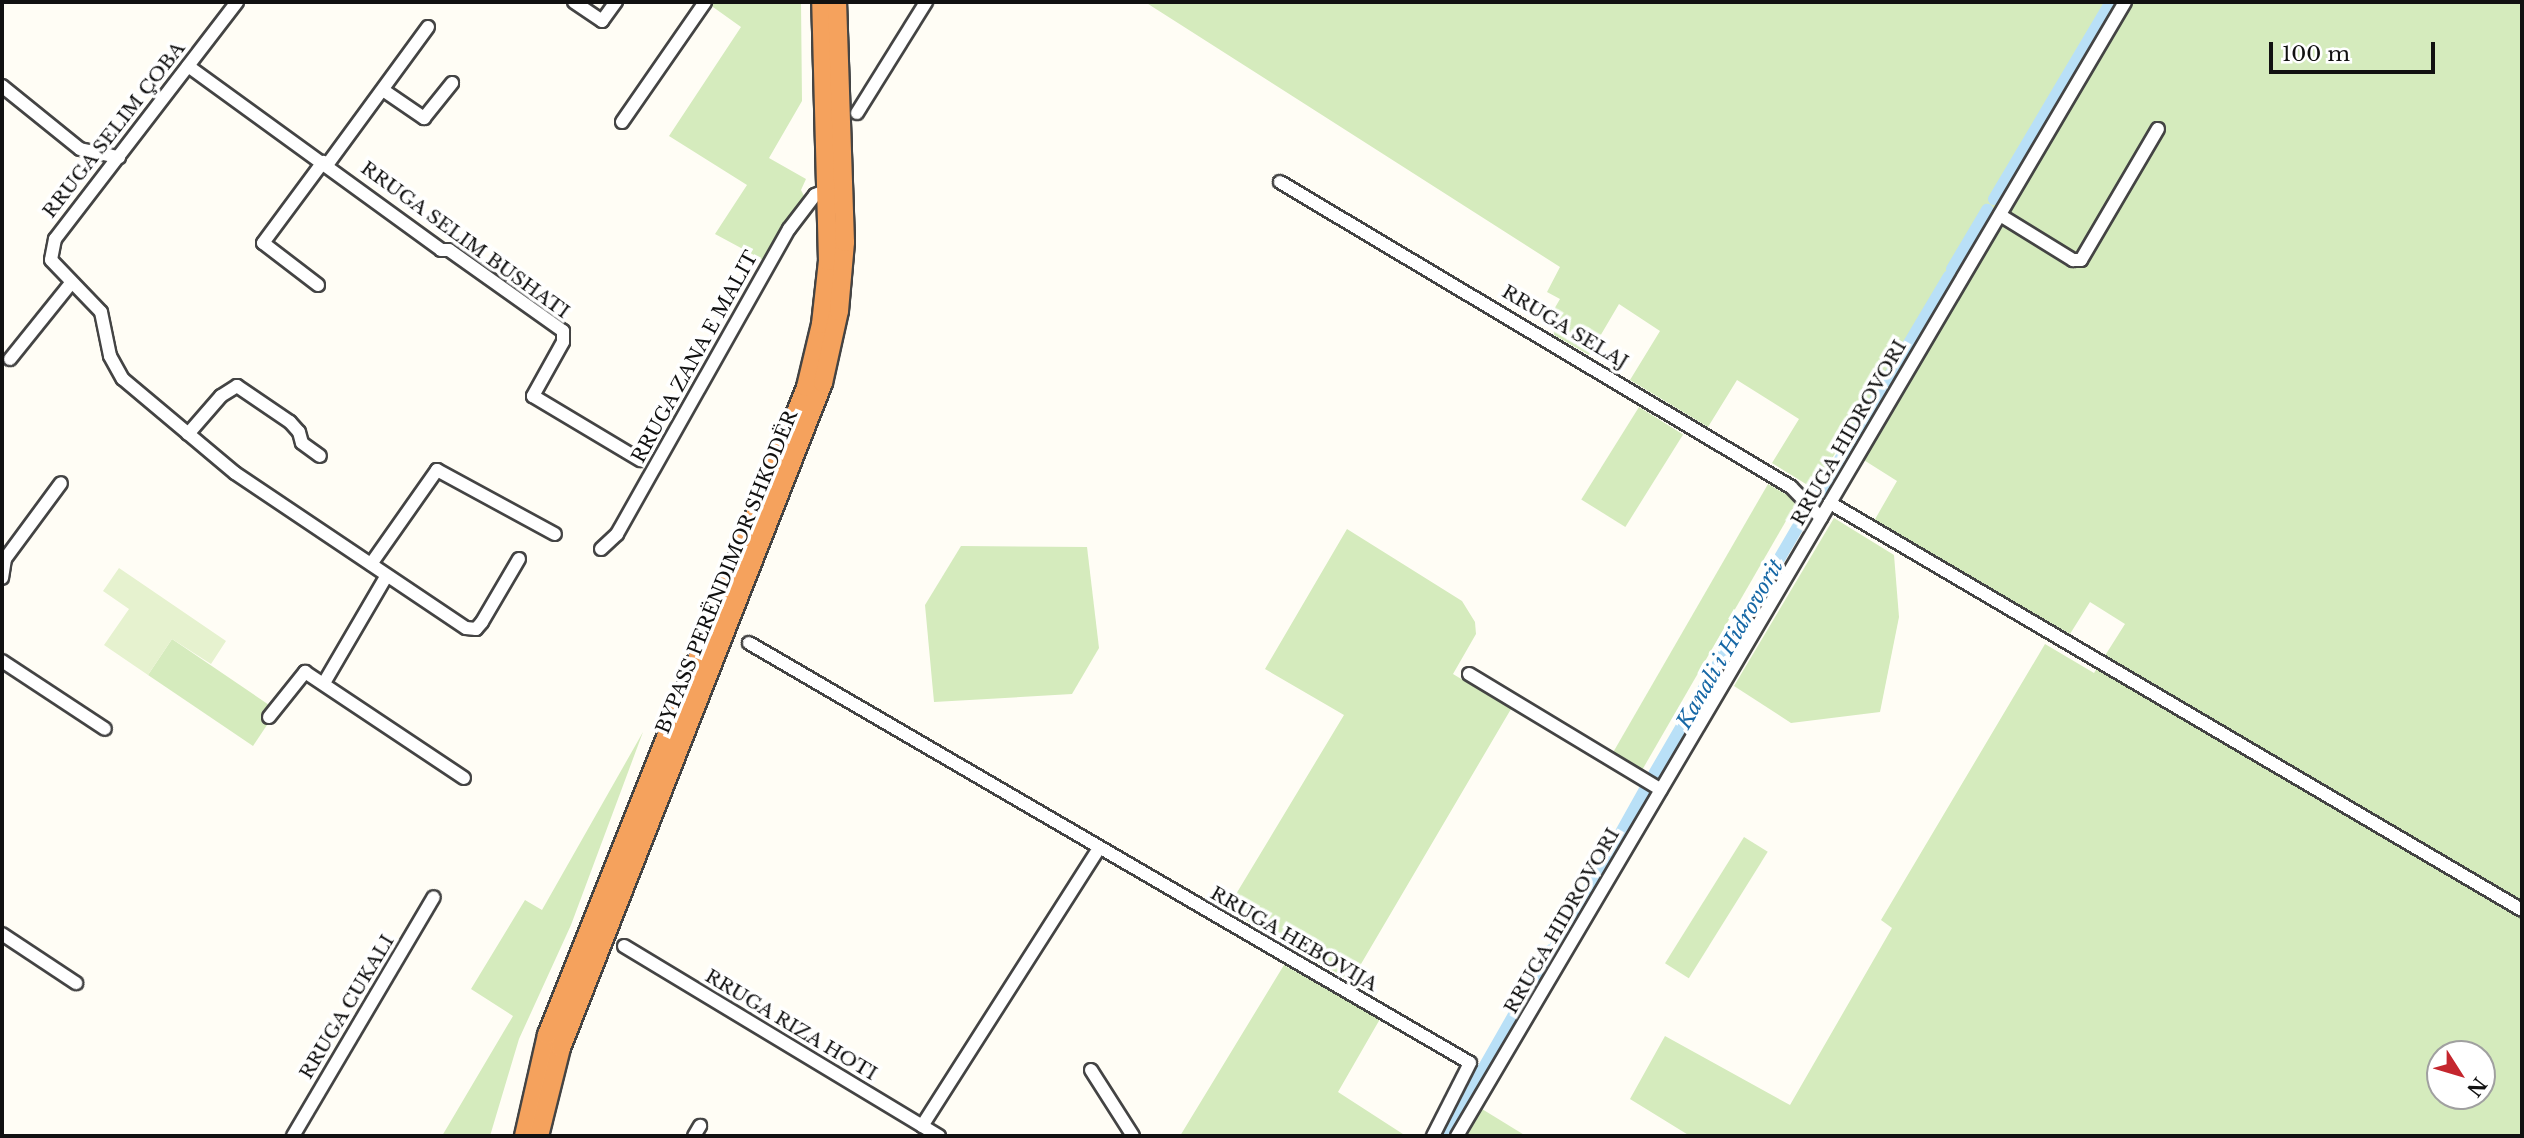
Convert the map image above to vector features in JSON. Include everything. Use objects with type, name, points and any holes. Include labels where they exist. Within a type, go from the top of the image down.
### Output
[{"type":"highway","name":"BYPASS PERËNDIMOR SHKODËR","points":[[524,1136],[547,1035],[806,387],[825,292],[827,190],[821,2]]},
{"type":"highway","name":"BYPASS PERËNDIMOR SHKODËR","points":[[539,1136],[561,1048],[823,383],[839,311],[845,242],[837,2]]},
{"type":"street","name":"RRUGA SELIM ÇOBA","points":[[237,2],[50,251],[59,271],[101,312],[116,370],[188,434],[235,473],[371,564],[386,577],[466,628],[476,629],[519,559]]},
{"type":"street","points":[[573,2],[602,21],[616,2]]},
{"type":"street","points":[[622,122],[705,2]]},
{"type":"street","points":[[857,113],[926,2]]},
{"type":"street","name":"RRUGA HIDROVORI","points":[[1457,1136],[2125,2]]},
{"type":"street","points":[[318,285],[263,243],[383,90],[428,27]]},
{"type":"street","name":"RRUGA SELIM BUSHATI","points":[[188,66],[441,250],[449,250],[562,331],[563,342],[533,396],[640,460]]},
{"type":"street","points":[[383,90],[424,118],[452,83]]},
{"type":"street","points":[[2,86],[80,149],[119,157]]},
{"type":"street","points":[[2000,215],[2073,260],[2081,260],[2158,129]]},
{"type":"street","name":"RRUGA SELAJ","points":[[1280,181],[1791,487],[1821,518]]},
{"type":"street","name":"RRUGA ZANA E MALIT","points":[[601,549],[627,516],[789,229],[815,195],[827,190]]},
{"type":"street","points":[[10,359],[71,283]]},
{"type":"street","points":[[188,434],[221,397],[237,386],[290,422],[299,432],[302,443],[320,456]]},
{"type":"street","points":[[371,564],[438,470],[555,534]]},
{"type":"street","points":[[2,578],[3,558],[61,483]]},
{"type":"street","points":[[1830,503],[2522,910]]},
{"type":"street","points":[[324,683],[386,577]]},
{"type":"street","name":"RRUGA HEBOVIJA","points":[[749,643],[1470,1063],[1433,1136]]},
{"type":"street","points":[[2,661],[106,729]]},
{"type":"street","points":[[269,717],[300,674],[311,674],[464,778]]},
{"type":"street","points":[[1469,674],[1661,790]]},
{"type":"street","points":[[922,1126],[1100,848]]},
{"type":"street","name":"RRUGA CUKALI","points":[[293,1136],[434,897]]},
{"type":"street","points":[[2,934],[76,983]]},
{"type":"street","name":"RRUGA RIZA HOTI","points":[[624,946],[939,1136]]},
{"type":"street","points":[[1091,1070],[1133,1136]]},
{"type":"green space","points":[[706,2],[801,2],[802,101],[769,158],[806,179],[801,190],[805,198],[767,262],[715,234],[747,185],[669,136],[741,27]]},
{"type":"green space","points":[[1145,2],[2522,2],[2522,1136],[1690,1136],[1630,1099],[1665,1036],[1790,1105],[1892,928],[1881,920],[2045,644],[2094,673],[2125,624],[2090,602],[2070,634],[1874,521],[1897,481],[1840,445],[1814,489],[1772,463],[1799,419],[1737,380],[1708,427],[1630,380],[1660,331],[1619,304],[1589,355],[1554,335],[1553,311],[1560,299],[1547,292],[1560,267]]},
{"type":"green space","points":[[1639,407],[1683,435],[1625,527],[1581,499]]},
{"type":"green space","points":[[1768,484],[1797,501],[1642,769],[1613,752]]},
{"type":"green space","points":[[1834,518],[1894,555],[1899,617],[1880,712],[1791,723],[1734,686]]},
{"type":"green space","points":[[1347,529],[1462,601],[1475,622],[1476,634],[1453,674],[1511,709],[1351,981],[1227,909],[1344,715],[1265,669]]},
{"type":"green space","points":[[961,546],[1087,547],[1099,648],[1072,694],[934,702],[925,605]]},
{"type":"green space","points":[[119,568],[226,641],[211,664],[172,639],[148,675],[104,645],[129,609],[103,591]]},
{"type":"green space","points":[[172,639],[272,707],[269,722],[253,746],[148,675]]},
{"type":"green space","points":[[643,732],[571,925],[519,1039],[490,1136],[442,1136],[513,1016],[471,989],[525,900],[542,910]]},
{"type":"green space","points":[[1744,837],[1768,852],[1689,978],[1665,963]]},
{"type":"green space","points":[[1284,965],[1380,1019],[1338,1092],[1406,1136],[1180,1136]]},
{"type":"green space","points":[[1482,1109],[1526,1136],[1467,1136]]},
{"type":"waterway","name":"Kanali i Hidrovorit","points":[[1994,199],[2111,2]]},
{"type":"waterway","name":"Kanali i Hidrovorit","points":[[1952,269],[1987,210]]},
{"type":"waterway","name":"Kanali i Hidrovorit","points":[[1813,505],[1949,276]]},
{"type":"waterway","name":"Kanali i Hidrovorit","points":[[1654,774],[1806,513]]},
{"type":"waterway","name":"Kanali i Hidrovorit","points":[[1619,836],[1647,786]]},
{"type":"waterway","name":"Kanali i Hidrovorit","points":[[1588,890],[1614,844]]},
{"type":"waterway","name":"Kanali i Hidrovorit","points":[[1556,943],[1584,898]]},
{"type":"waterway","name":"Kanali i Hidrovorit","points":[[1483,1069],[1551,950]]},
{"type":"waterway","name":"Kanali i Hidrovorit","points":[[1443,1136],[1480,1073]]}]
